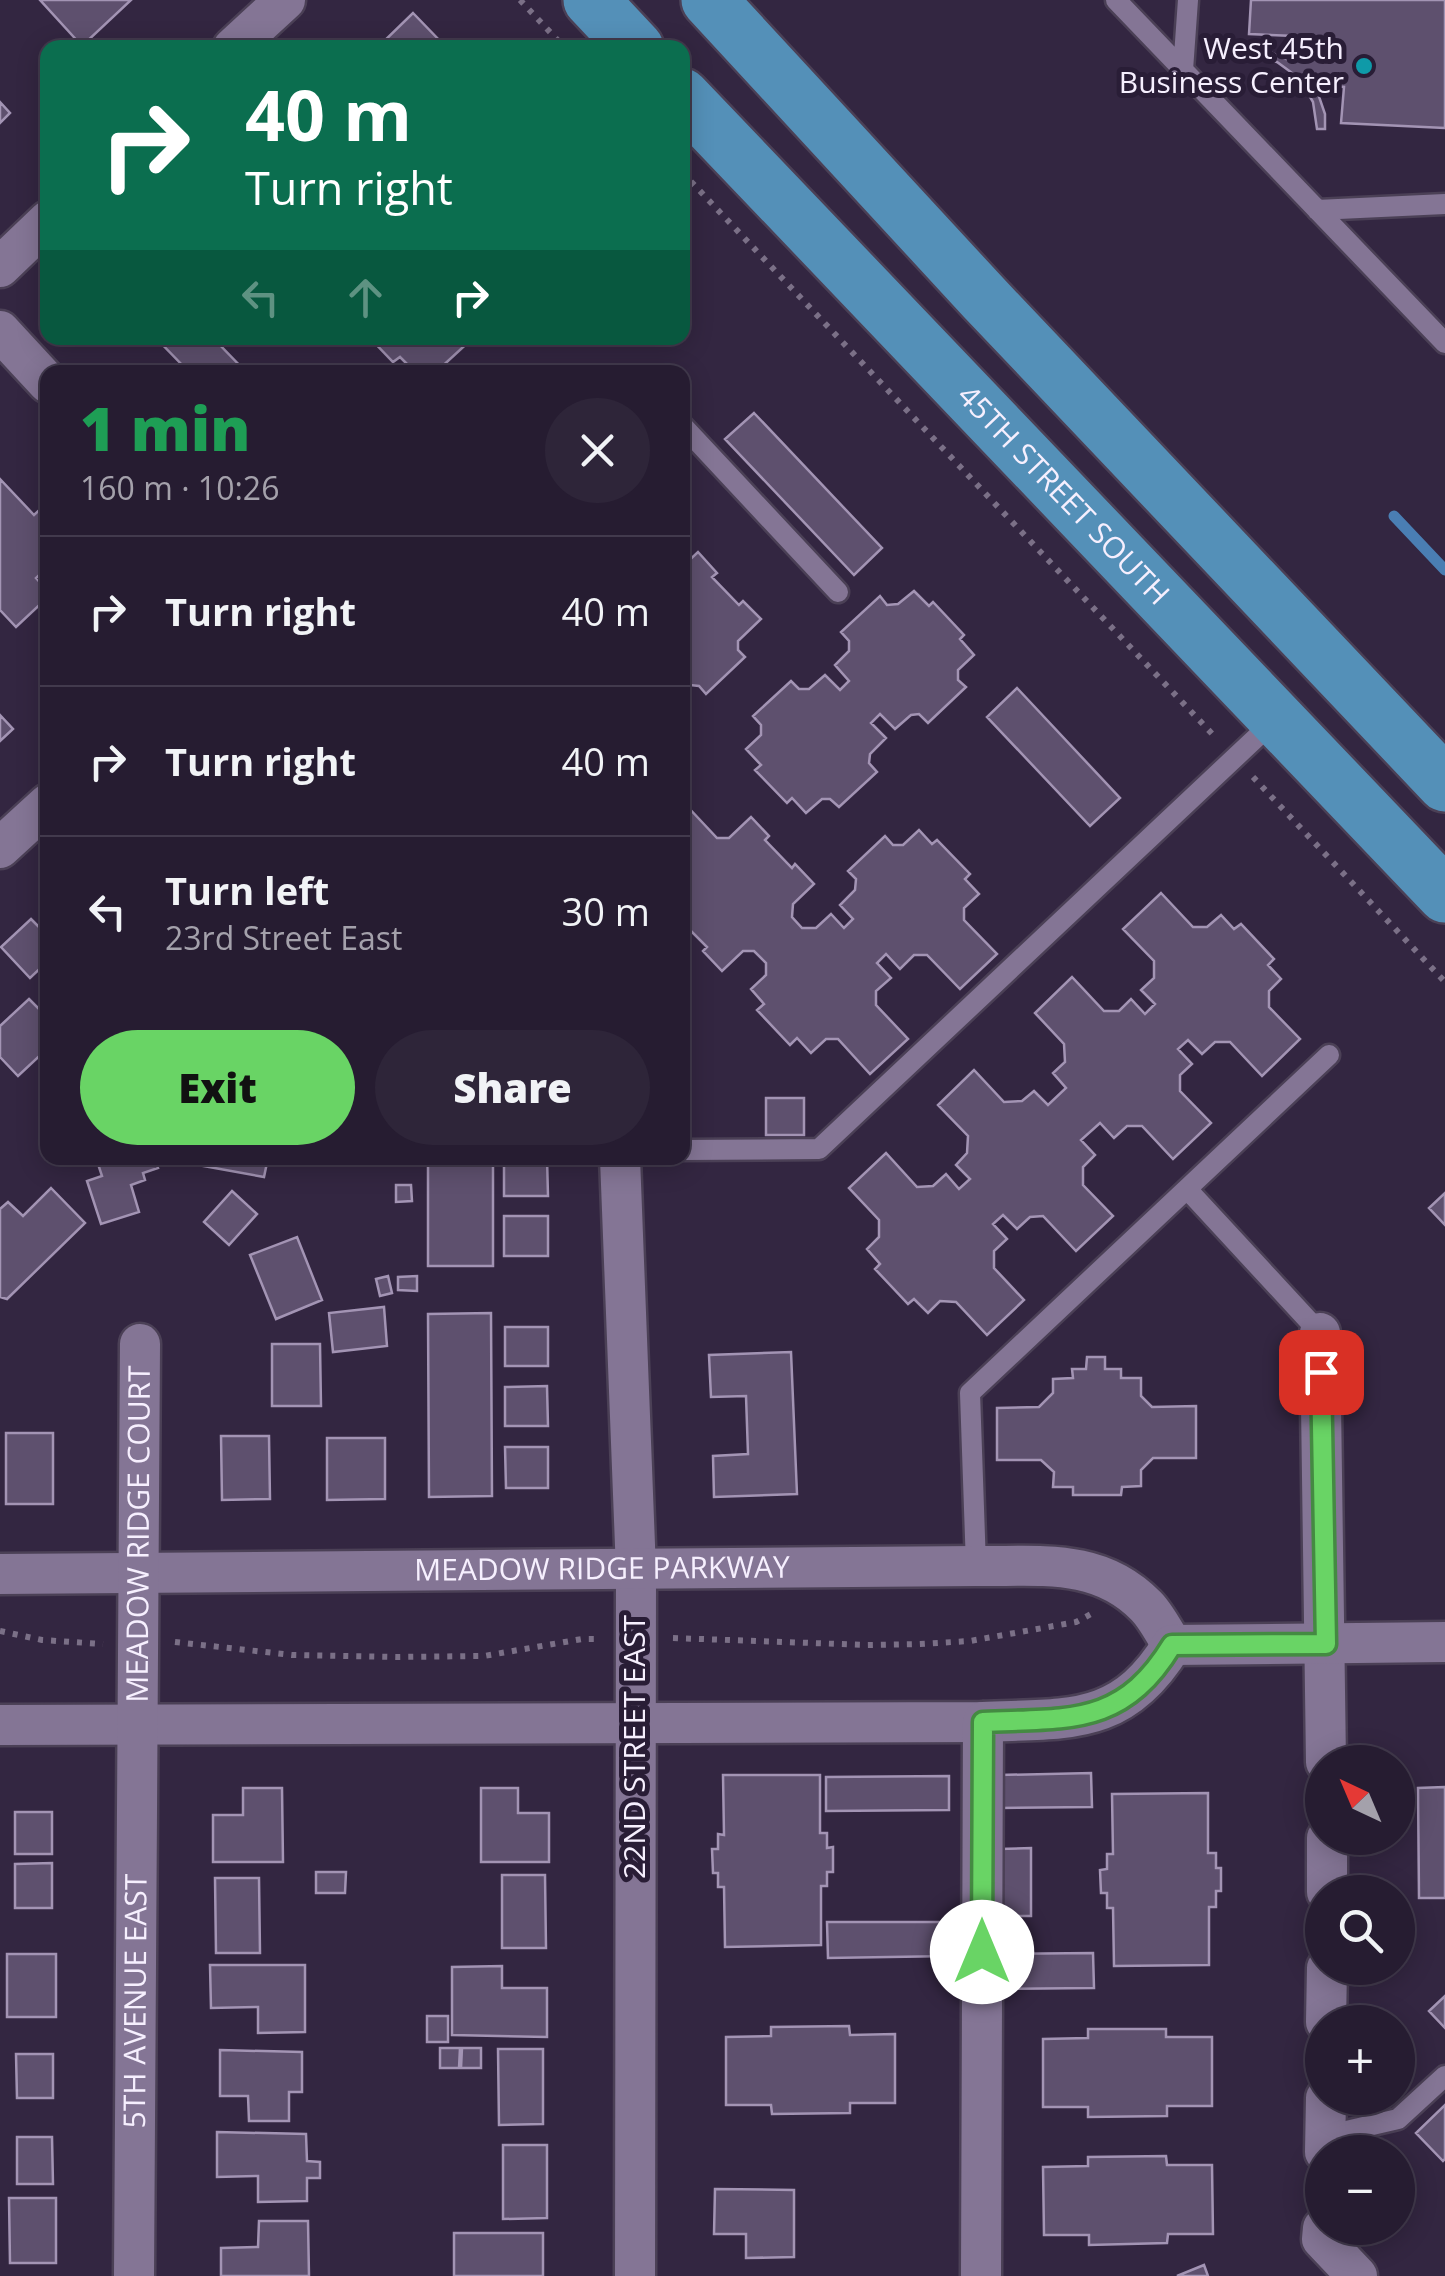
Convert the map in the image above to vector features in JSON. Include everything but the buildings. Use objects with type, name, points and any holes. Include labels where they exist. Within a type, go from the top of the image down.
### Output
[{"type":"main road","points":[[590,0],[628,40]]},
{"type":"main road","points":[[709,0],[984,298],[1445,784]]},
{"type":"main road","name":"45TH STREET SOUTH","points":[[690,104],[1445,896]]},
{"type":"street","points":[[247,40],[285,0]]},
{"type":"street","points":[[0,267],[40,229]]},
{"type":"street","points":[[0,332],[40,374]]},
{"type":"street","points":[[0,848],[40,811]]},
{"type":"street","name":"22ND STREET EAST","points":[[620,1165],[636,1571],[635,2276]]},
{"type":"street","points":[[1320,1333],[1326,1745]]},
{"type":"street","name":"MEADOW RIDGE COURT","points":[[139,1724],[140,1344]]},
{"type":"street","name":"MEADOW RIDGE PARKWAY","points":[[0,1574],[1081,1568],[1148,1608],[1172,1645]]},
{"type":"street","points":[[0,1725],[983,1722],[1065,1718],[1113,1708],[1153,1676],[1172,1645],[1445,1642]]},
{"type":"street","points":[[980,2276],[983,1722]]},
{"type":"street","name":"5TH AVENUE EAST","points":[[134,2276],[139,1724]]},
{"type":"street","points":[[1328,2245],[1357,2276]]},
{"type":"lane","points":[[1116,0],[1445,344]]},
{"type":"lane","points":[[1184,70],[1188,0]]},
{"type":"lane","points":[[1317,210],[1445,204]]},
{"type":"lane","points":[[690,434],[838,592]]},
{"type":"lane","points":[[690,1150],[819,1149],[1278,718]]},
{"type":"lane","points":[[976,1566],[970,1393],[1329,1055]]},
{"type":"lane","points":[[1187,1188],[1320,1333]]},
{"type":"lane","points":[[1325,2129],[1398,2119],[1445,2076]]},
{"type":"path","points":[[520,0],[558,40]]},
{"type":"path","points":[[690,180],[1445,982]]},
{"type":"path","points":[[0,1632],[90,1645],[179,1642],[292,1655],[484,1656],[582,1639],[867,1645],[970,1641],[1076,1622],[1132,1595]]},
{"type":"waterway","points":[[1394,516],[1445,570]]},
{"type":"place","name":"West 45th Business Center","points":[[1364,66]]},
{"type":"route","points":[[982,1952],[983,1722],[1065,1718],[1113,1708],[1153,1676],[1172,1645],[1326,1644],[1321,1372]]}]
